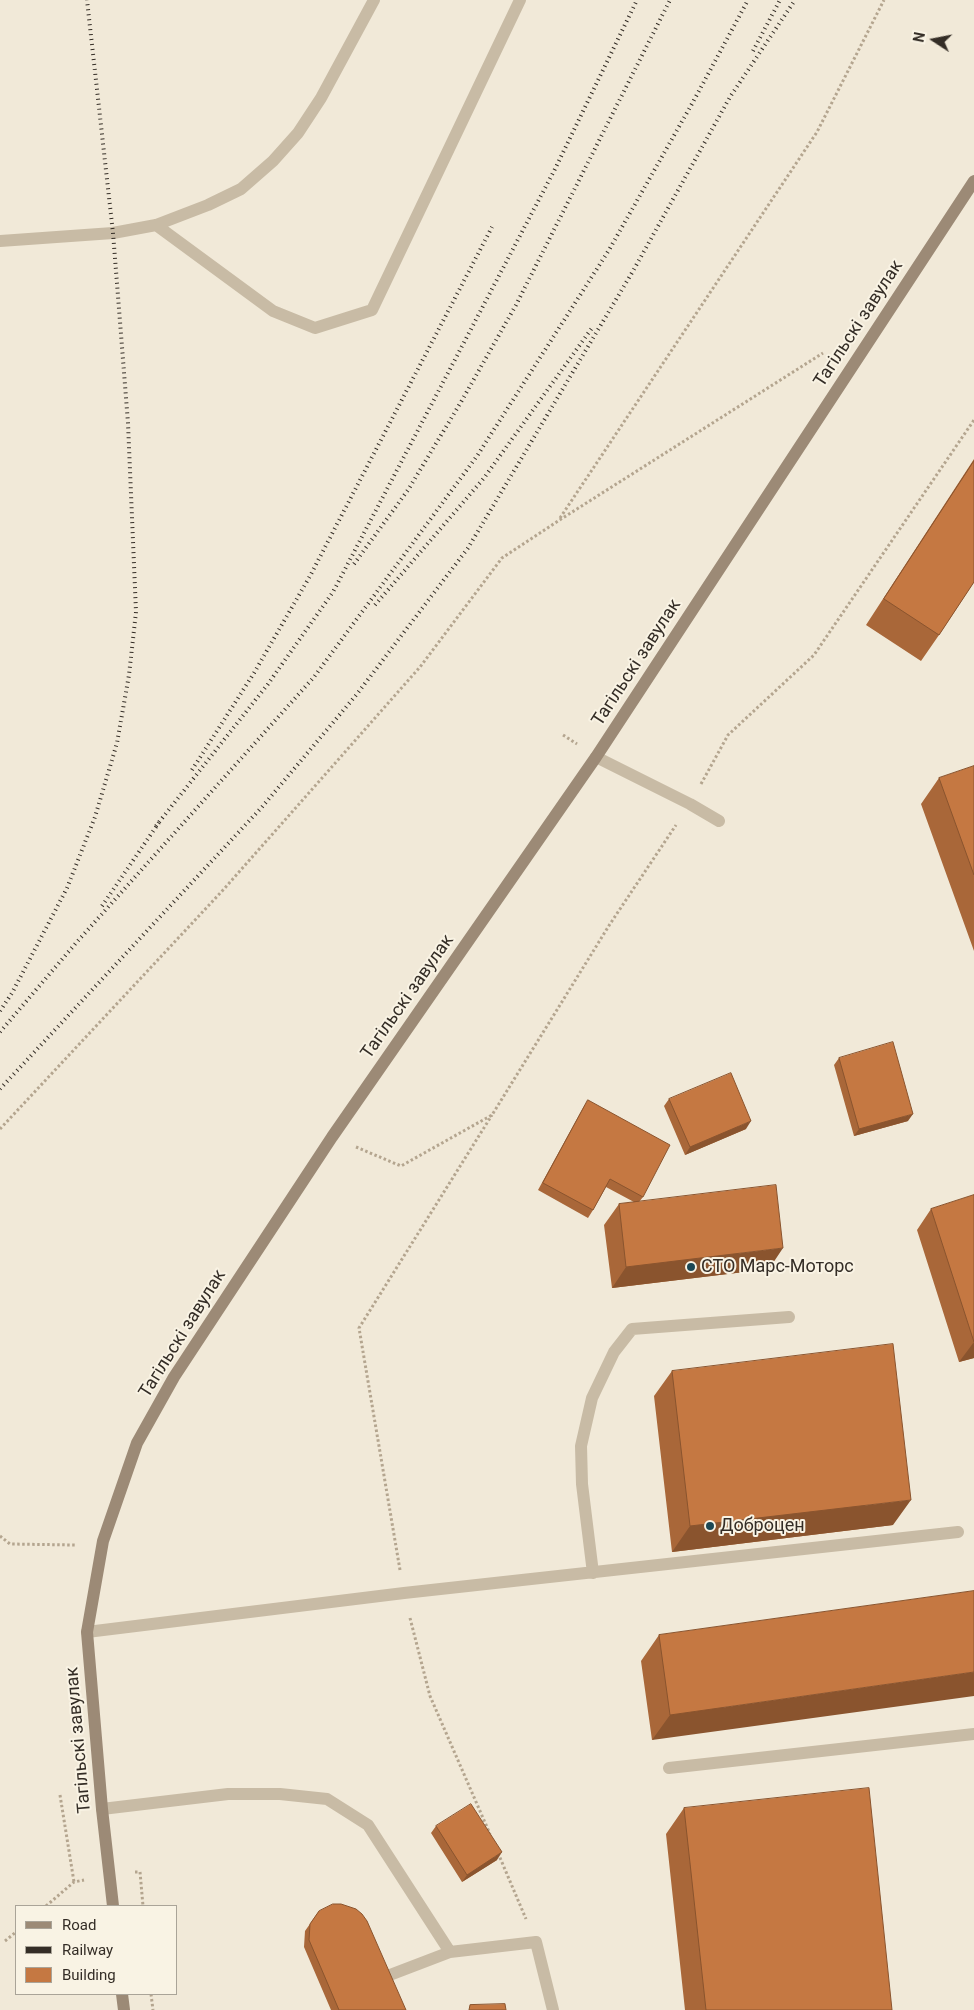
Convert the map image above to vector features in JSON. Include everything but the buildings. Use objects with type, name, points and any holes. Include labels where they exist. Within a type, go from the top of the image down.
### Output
[{"type":"main road","name":"Тагільскі завулак","points":[[113,1905],[102,1809],[87,1632],[103,1541],[137,1444],[174,1377],[332,1137],[596,757],[974,181]]},
{"type":"main road","points":[[122,1995],[124,2010]]},
{"type":"lane","points":[[0,241],[112,233],[156,224],[208,205],[241,189],[272,161],[298,133],[321,98],[374,0]]},
{"type":"lane","points":[[156,224],[281,315],[315,328],[372,310],[520,0]]},
{"type":"lane","points":[[596,757],[690,804],[719,821]]},
{"type":"lane","points":[[593,1573],[582,1484],[581,1446],[592,1398],[614,1352],[632,1329],[789,1317]]},
{"type":"lane","points":[[87,1632],[404,1593],[958,1532]]},
{"type":"lane","points":[[669,1768],[974,1734]]},
{"type":"lane","points":[[102,1809],[228,1794],[280,1794],[327,1799],[368,1825],[450,1952]]},
{"type":"lane","points":[[382,1978],[450,1952],[536,1942],[553,2010]]},
{"type":"path","points":[[558,521],[817,132],[884,0]]},
{"type":"path","points":[[0,1129],[224,889],[407,682],[502,558],[823,353]]},
{"type":"path","points":[[493,1842],[430,1696],[404,1593],[359,1328],[610,924],[690,804],[728,735],[814,655],[974,420]]},
{"type":"path","points":[[332,1137],[401,1166],[492,1115]]},
{"type":"path","points":[[0,1536],[10,1544],[75,1545]]},
{"type":"path","points":[[60,1795],[74,1882]]},
{"type":"path","points":[[497,1851],[536,1942]]},
{"type":"path","points":[[5,1942],[15,1933]]},
{"type":"path","points":[[151,1995],[153,2010]]},
{"type":"railway","points":[[0,1011],[12,993],[67,888],[95,817],[117,743],[129,675],[136,612],[128,423],[113,233],[87,0]]},
{"type":"railway","points":[[156,826],[268,684],[333,592],[555,169],[637,0]]},
{"type":"railway","points":[[354,564],[408,490],[516,305],[670,0]]},
{"type":"railway","points":[[0,1032],[76,943],[314,677],[477,456],[609,250],[748,0]]},
{"type":"railway","points":[[753,51],[780,0]]},
{"type":"railway","points":[[0,1089],[262,807],[357,694],[468,548],[633,271],[730,97],[795,0]]},
{"type":"railway","points":[[192,770],[254,673],[310,576],[492,227]]},
{"type":"railway","points":[[375,605],[484,478],[592,328]]},
{"type":"railway","points":[[102,906],[160,821]]},
{"type":"place","name":"СТО Марс-Моторс","points":[[691,1267]]},
{"type":"place","name":"Доброцен","points":[[710,1526]]}]
